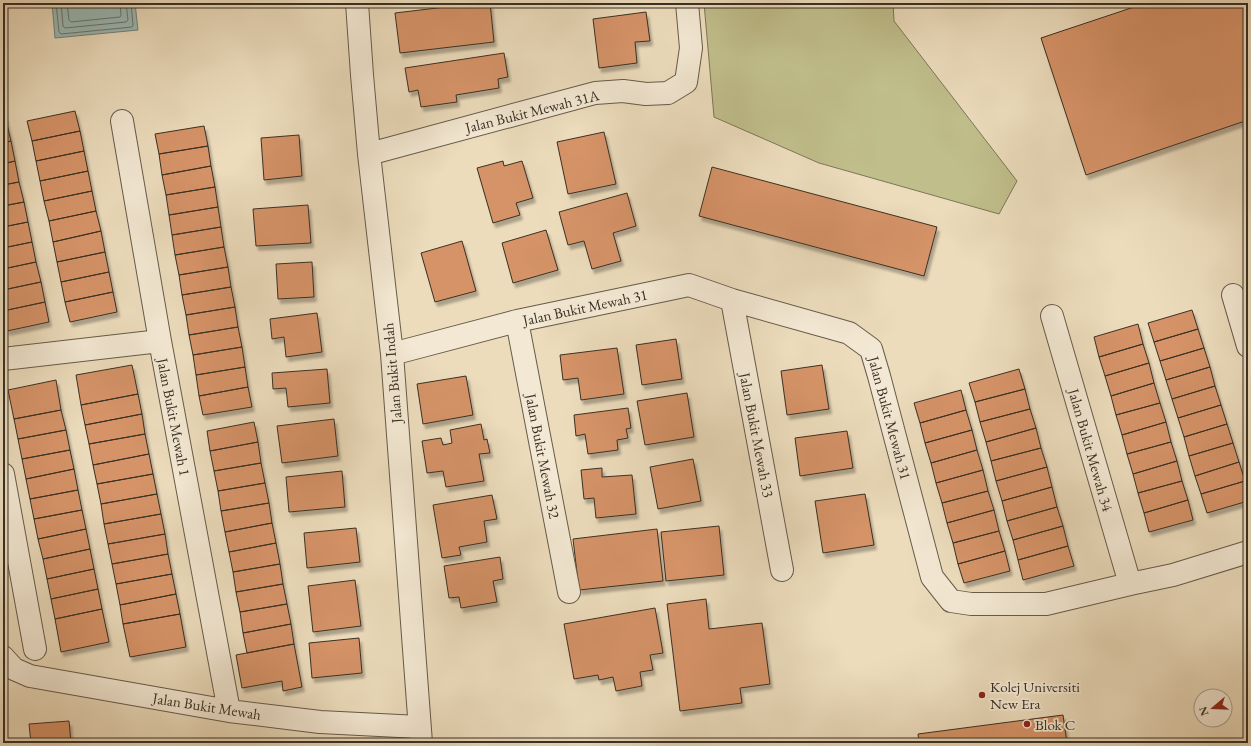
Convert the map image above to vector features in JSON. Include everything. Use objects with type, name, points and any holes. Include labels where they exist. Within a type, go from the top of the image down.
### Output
[{"type":"street","name":"Jalan Bukit Indah","points":[[357,3],[369,154],[392,354],[420,735]]},
{"type":"street","name":"Jalan Bukit Mewah 31A","points":[[369,154],[595,93],[623,91],[646,94],[668,93],[686,82],[691,48],[687,3]]},
{"type":"street","name":"Jalan Bukit Mewah 1","points":[[122,121],[160,341],[229,711]]},
{"type":"street","name":"Jalan Bukit Mewah 31","points":[[392,354],[517,321],[689,285],[732,300],[849,333],[871,349],[932,577],[951,601],[972,604],[1046,604],[1173,575],[1248,552]]},
{"type":"street","points":[[1233,295],[1248,346]]},
{"type":"street","name":"Jalan Bukit Mewah 33","points":[[732,300],[782,570]]},
{"type":"street","name":"Jalan Bukit Mewah 34","points":[[1052,316],[1130,584]]},
{"type":"street","name":"Jalan Bukit Mewah 32","points":[[517,321],[569,592]]},
{"type":"street","points":[[3,359],[160,341]]},
{"type":"street","points":[[3,474],[35,649]]},
{"type":"street","name":"Jalan Bukit Mewah","points":[[3,656],[14,669],[30,676],[229,711],[420,735]]},
{"type":"shaded area","points":[[704,3],[893,3],[894,21],[1017,181],[999,214],[819,163],[714,117]]},
{"type":"water","points":[[52,3],[135,3],[138,30],[55,38]]},
{"type":"building","points":[[490,3],[494,42],[400,53],[395,13]]},
{"type":"building","points":[[1146,3],[1248,3],[1248,120],[1086,175],[1041,38]]},
{"type":"building","points":[[646,12],[650,41],[635,42],[637,63],[599,68],[593,19]]},
{"type":"building","points":[[504,53],[508,77],[498,79],[499,88],[456,95],[457,102],[421,107],[418,90],[409,92],[405,68]]},
{"type":"building","points":[[75,111],[80,131],[32,141],[27,121]]},
{"type":"building","points":[[3,116],[5,116],[11,141],[3,143]]},
{"type":"building","points":[[204,126],[208,146],[159,154],[155,134]]},
{"type":"building","points":[[80,131],[84,151],[36,161],[32,141]]},
{"type":"building","points":[[604,132],[616,184],[568,194],[557,142]]},
{"type":"building","points":[[299,135],[302,176],[264,180],[261,138]]},
{"type":"building","points":[[11,141],[15,161],[3,164],[3,143]]},
{"type":"building","points":[[208,146],[211,166],[162,175],[159,154]]},
{"type":"building","points":[[84,151],[88,171],[40,181],[36,161]]},
{"type":"building","points":[[15,161],[19,182],[3,185],[3,164]]},
{"type":"building","points":[[503,161],[504,166],[522,161],[533,198],[516,203],[520,215],[493,223],[477,168]]},
{"type":"building","points":[[211,166],[215,187],[166,195],[162,175]]},
{"type":"building","points":[[712,167],[937,227],[924,276],[699,216]]},
{"type":"building","points":[[88,171],[92,191],[44,201],[40,181]]},
{"type":"building","points":[[19,182],[24,202],[3,206],[3,185]]},
{"type":"building","points":[[215,187],[218,207],[169,215],[166,195]]},
{"type":"building","points":[[92,191],[96,211],[49,221],[44,201]]},
{"type":"building","points":[[627,193],[636,226],[613,233],[621,261],[592,269],[584,241],[568,245],[559,212]]},
{"type":"building","points":[[24,202],[28,222],[3,227],[3,206]]},
{"type":"building","points":[[308,205],[311,243],[256,246],[253,209]]},
{"type":"building","points":[[218,207],[221,227],[172,235],[169,215]]},
{"type":"building","points":[[96,211],[101,231],[53,242],[49,221]]},
{"type":"building","points":[[28,222],[32,242],[3,248],[3,227]]},
{"type":"building","points":[[221,227],[224,247],[175,255],[172,235]]},
{"type":"building","points":[[546,230],[558,270],[513,283],[502,243]]},
{"type":"building","points":[[101,231],[105,252],[57,262],[53,242]]},
{"type":"building","points":[[462,241],[476,291],[435,302],[421,253]]},
{"type":"building","points":[[32,242],[36,262],[3,269],[3,248]]},
{"type":"building","points":[[224,247],[228,267],[179,275],[175,255]]},
{"type":"building","points":[[105,252],[109,272],[61,282],[57,262]]},
{"type":"building","points":[[36,262],[41,282],[3,290],[3,269]]},
{"type":"building","points":[[312,262],[314,297],[278,299],[276,264]]},
{"type":"building","points":[[228,267],[231,287],[182,295],[179,275]]},
{"type":"building","points":[[109,272],[113,292],[65,302],[61,282]]},
{"type":"building","points":[[41,282],[45,302],[3,311],[3,290]]},
{"type":"building","points":[[231,287],[235,307],[186,315],[182,295]]},
{"type":"building","points":[[113,292],[117,312],[70,322],[65,302]]},
{"type":"building","points":[[45,302],[49,322],[7,331],[3,311]]},
{"type":"building","points":[[235,307],[238,327],[189,335],[186,315]]},
{"type":"building","points":[[1192,310],[1198,329],[1154,342],[1148,323]]},
{"type":"building","points":[[317,313],[322,352],[286,357],[284,337],[272,339],[270,319]]},
{"type":"building","points":[[1138,324],[1143,344],[1099,357],[1094,337]]},
{"type":"building","points":[[238,327],[242,347],[193,355],[189,335]]},
{"type":"building","points":[[1198,329],[1204,348],[1160,361],[1154,342]]},
{"type":"building","points":[[676,339],[682,379],[642,385],[636,345]]},
{"type":"building","points":[[1143,344],[1149,363],[1105,376],[1099,357]]},
{"type":"building","points":[[242,347],[245,367],[196,375],[193,355]]},
{"type":"building","points":[[617,348],[624,394],[581,400],[578,378],[563,380],[560,355]]},
{"type":"building","points":[[1204,348],[1210,367],[1166,380],[1160,361]]},
{"type":"building","points":[[1149,363],[1154,383],[1111,396],[1105,376]]},
{"type":"building","points":[[132,365],[138,394],[81,405],[76,375]]},
{"type":"building","points":[[822,365],[829,409],[787,415],[781,371]]},
{"type":"building","points":[[245,367],[248,387],[199,396],[196,375]]},
{"type":"building","points":[[1210,367],[1215,386],[1172,399],[1166,380]]},
{"type":"building","points":[[327,369],[330,403],[288,407],[286,388],[273,389],[272,373]]},
{"type":"building","points":[[1019,369],[1025,389],[975,402],[969,383]]},
{"type":"building","points":[[466,376],[473,415],[423,424],[417,384]]},
{"type":"building","points":[[56,380],[61,410],[14,419],[8,390]]},
{"type":"building","points":[[1154,383],[1160,403],[1116,415],[1111,396]]},
{"type":"building","points":[[1215,386],[1221,405],[1178,418],[1172,399]]},
{"type":"building","points":[[248,387],[252,407],[203,415],[199,396]]},
{"type":"building","points":[[1025,389],[1030,409],[980,422],[975,402]]},
{"type":"building","points":[[961,390],[966,410],[920,423],[914,403]]},
{"type":"building","points":[[687,393],[694,437],[645,445],[637,401]]},
{"type":"building","points":[[138,394],[142,414],[85,425],[81,405]]},
{"type":"building","points":[[1160,403],[1166,422],[1122,435],[1116,415]]},
{"type":"building","points":[[1221,405],[1227,424],[1184,437],[1178,418]]},
{"type":"building","points":[[628,408],[631,428],[626,429],[628,438],[617,440],[618,450],[588,454],[585,434],[576,436],[574,415]]},
{"type":"building","points":[[1030,409],[1036,428],[986,442],[980,422]]},
{"type":"building","points":[[61,410],[66,430],[18,439],[14,419]]},
{"type":"building","points":[[966,410],[972,430],[925,443],[920,423]]},
{"type":"building","points":[[142,414],[145,434],[89,444],[85,425]]},
{"type":"building","points":[[334,419],[338,456],[282,463],[277,426]]},
{"type":"building","points":[[254,422],[258,442],[210,451],[207,431]]},
{"type":"building","points":[[1166,422],[1171,442],[1127,454],[1122,435]]},
{"type":"building","points":[[481,424],[484,440],[487,439],[490,453],[479,454],[484,481],[446,487],[443,471],[427,473],[422,441],[441,438],[443,445],[452,443],[450,430]]},
{"type":"building","points":[[1227,424],[1233,443],[1189,456],[1184,437]]},
{"type":"building","points":[[1036,428],[1041,448],[991,461],[986,442]]},
{"type":"building","points":[[66,430],[70,450],[22,459],[18,439]]},
{"type":"building","points":[[972,430],[977,450],[931,463],[925,443]]},
{"type":"building","points":[[847,431],[853,468],[800,476],[795,438]]},
{"type":"building","points":[[145,434],[149,454],[93,465],[89,444]]},
{"type":"building","points":[[258,442],[261,463],[214,471],[210,451]]},
{"type":"building","points":[[1171,442],[1177,461],[1133,474],[1127,454]]},
{"type":"building","points":[[1233,443],[1239,462],[1195,476],[1189,456]]},
{"type":"building","points":[[1041,448],[1047,467],[996,481],[991,461]]},
{"type":"building","points":[[70,450],[74,469],[26,479],[22,459]]},
{"type":"building","points":[[977,450],[983,470],[936,483],[931,463]]},
{"type":"building","points":[[149,454],[153,474],[97,484],[93,465]]},
{"type":"building","points":[[693,459],[701,501],[658,509],[650,467]]},
{"type":"building","points":[[1177,461],[1182,481],[1138,493],[1133,474]]},
{"type":"building","points":[[1239,462],[1245,481],[1201,494],[1195,476]]},
{"type":"building","points":[[261,463],[265,483],[218,491],[214,471]]},
{"type":"building","points":[[1047,467],[1052,487],[1002,501],[996,481]]},
{"type":"building","points":[[602,468],[602,477],[632,475],[636,514],[596,518],[594,498],[584,499],[581,470]]},
{"type":"building","points":[[74,469],[78,490],[30,499],[26,479]]},
{"type":"building","points":[[983,470],[988,491],[942,503],[936,483]]},
{"type":"building","points":[[342,471],[345,507],[289,512],[286,477]]},
{"type":"building","points":[[153,474],[157,494],[101,504],[97,484]]},
{"type":"building","points":[[1182,481],[1188,500],[1144,513],[1138,493]]},
{"type":"building","points":[[1245,481],[1248,490],[1248,501],[1207,513],[1201,494]]},
{"type":"building","points":[[265,483],[269,503],[221,511],[218,491]]},
{"type":"building","points":[[1052,487],[1057,507],[1007,521],[1002,501]]},
{"type":"building","points":[[78,490],[82,510],[34,519],[30,499]]},
{"type":"building","points":[[988,491],[994,510],[947,523],[942,503]]},
{"type":"building","points":[[157,494],[161,514],[104,524],[101,504]]},
{"type":"building","points":[[865,494],[874,545],[823,553],[815,501]]},
{"type":"building","points":[[492,495],[497,519],[484,521],[487,542],[459,547],[461,555],[442,558],[433,505]]},
{"type":"building","points":[[1188,500],[1193,520],[1149,532],[1144,513]]},
{"type":"building","points":[[269,503],[272,523],[225,532],[221,511]]},
{"type":"building","points":[[1057,507],[1063,526],[1013,540],[1007,521]]},
{"type":"building","points":[[82,510],[86,529],[38,539],[34,519]]},
{"type":"building","points":[[994,510],[999,531],[953,543],[947,523]]},
{"type":"building","points":[[161,514],[165,534],[108,544],[104,524]]},
{"type":"building","points":[[272,523],[276,543],[229,552],[225,532]]},
{"type":"building","points":[[719,526],[724,575],[666,581],[661,532]]},
{"type":"building","points":[[1063,526],[1068,546],[1018,560],[1013,540]]},
{"type":"building","points":[[356,528],[360,562],[307,568],[304,533]]},
{"type":"building","points":[[86,529],[90,549],[43,559],[38,539]]},
{"type":"building","points":[[657,529],[663,581],[579,590],[573,539]]},
{"type":"building","points":[[999,531],[1005,551],[958,564],[953,543]]},
{"type":"building","points":[[165,534],[168,554],[112,564],[108,544]]},
{"type":"building","points":[[276,543],[280,564],[233,572],[229,552]]},
{"type":"building","points":[[1068,546],[1074,566],[1023,580],[1018,560]]},
{"type":"building","points":[[90,549],[94,569],[47,579],[43,559]]},
{"type":"building","points":[[1005,551],[1010,571],[964,583],[958,564]]},
{"type":"building","points":[[168,554],[172,574],[116,584],[112,564]]},
{"type":"building","points":[[500,557],[503,579],[493,581],[497,602],[461,608],[459,597],[449,598],[444,566]]},
{"type":"building","points":[[280,564],[283,584],[236,592],[233,572]]},
{"type":"building","points":[[94,569],[98,589],[51,599],[47,579]]},
{"type":"building","points":[[172,574],[176,594],[120,605],[116,584]]},
{"type":"building","points":[[355,580],[361,626],[313,632],[308,586]]},
{"type":"building","points":[[283,584],[287,604],[240,612],[236,592]]},
{"type":"building","points":[[98,589],[102,609],[55,619],[51,599]]},
{"type":"building","points":[[176,594],[180,614],[123,624],[120,605]]},
{"type":"building","points":[[706,599],[709,629],[762,623],[770,684],[740,688],[742,703],[680,711],[667,604]]},
{"type":"building","points":[[287,604],[291,624],[243,633],[240,612]]},
{"type":"building","points":[[655,608],[663,653],[650,655],[653,670],[640,672],[642,686],[616,691],[613,677],[599,680],[598,675],[574,679],[564,624]]},
{"type":"building","points":[[102,609],[109,642],[61,652],[55,619]]},
{"type":"building","points":[[180,614],[186,647],[130,657],[123,624]]},
{"type":"building","points":[[291,624],[294,644],[247,653],[243,633]]},
{"type":"building","points":[[359,638],[362,673],[312,678],[309,643]]},
{"type":"building","points":[[294,644],[302,687],[283,691],[282,681],[242,688],[236,655]]},
{"type":"building","name":"Blok C","points":[[1063,715],[1067,743],[919,743],[918,734]]},
{"type":"building","points":[[69,721],[71,743],[31,743],[29,724]]},
{"type":"place","name":"Kolej Universiti New Era","points":[[982,695]]},
{"type":"place","name":"Blok C","points":[[1027,724]]}]
